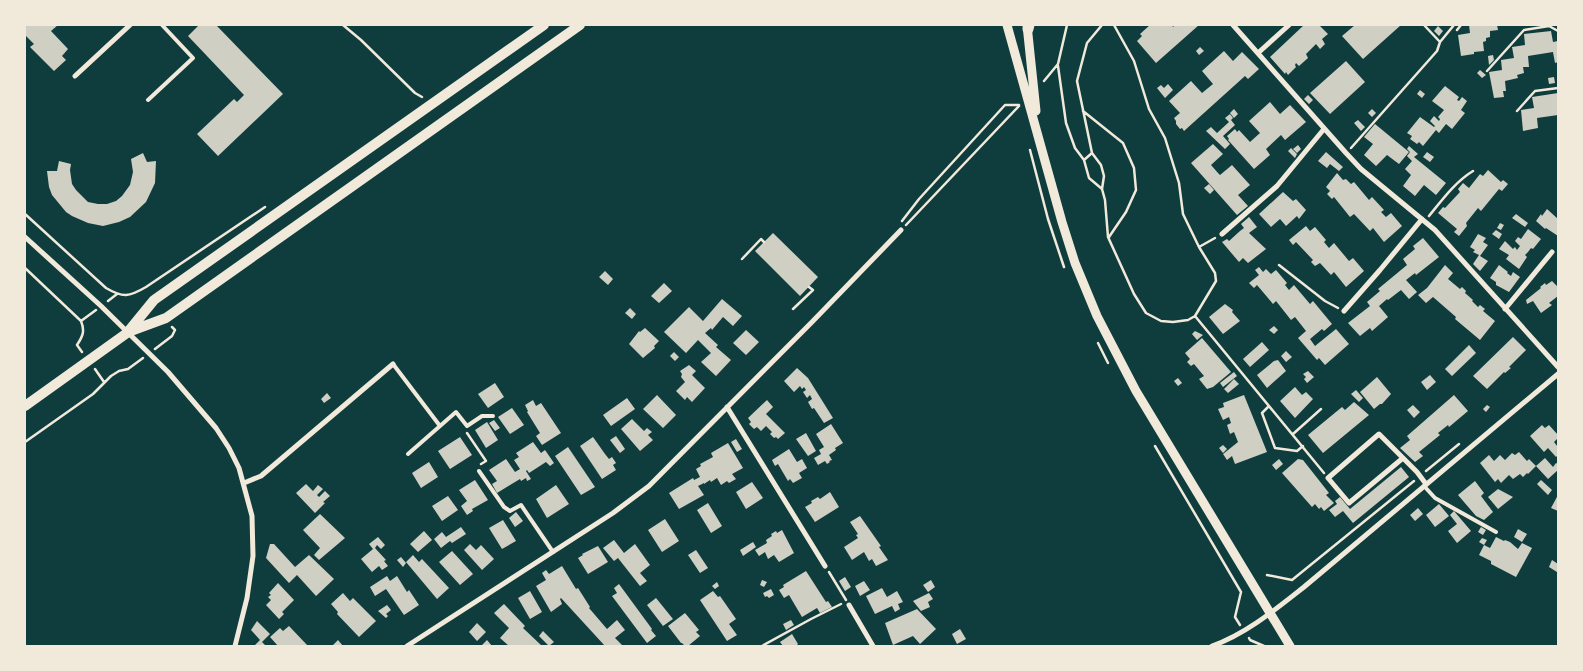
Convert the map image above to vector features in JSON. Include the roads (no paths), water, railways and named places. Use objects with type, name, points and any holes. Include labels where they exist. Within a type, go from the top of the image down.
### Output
[{"type":"main road","points":[[127,333],[154,300],[544,25]]},
{"type":"main road","points":[[25,406],[127,333],[166,318],[580,25]]},
{"type":"street","points":[[75,76],[130,25]]},
{"type":"street","points":[[1007,25],[1062,222],[1075,262],[1097,316],[1136,391],[1290,646]]},
{"type":"street","points":[[1233,25],[1324,130],[1361,169],[1435,230],[1558,367]]},
{"type":"street","points":[[1258,53],[1289,25]]},
{"type":"street","points":[[1028,26],[1038,131]]},
{"type":"street","points":[[1222,234],[1277,186],[1324,130]]},
{"type":"street","points":[[1344,311],[1423,220]]},
{"type":"street","points":[[407,646],[613,513],[649,486],[901,230]]},
{"type":"street","points":[[25,237],[101,306],[168,372],[216,428],[229,448],[244,482],[252,516],[253,556],[247,598],[235,646]]},
{"type":"street","points":[[1505,309],[1552,252]]},
{"type":"street","points":[[244,482],[261,476],[393,364]]},
{"type":"street","points":[[1212,646],[1244,630],[1271,613],[1304,588],[1558,374]]},
{"type":"street","points":[[727,408],[824,566]]},
{"type":"street","points":[[1402,458],[1349,503],[1328,478],[1379,434],[1417,472],[1425,485]]},
{"type":"street","points":[[848,603],[873,646]]},
{"type":"lane","points":[[148,100],[193,58],[162,25]]},
{"type":"lane","points":[[393,364],[440,426]]},
{"type":"lane","points":[[408,454],[456,412],[467,426],[482,416],[493,416]]},
{"type":"lane","points":[[480,471],[504,506],[510,511],[521,505],[552,552]]},
{"type":"lane","points":[[1425,485],[1435,498],[1496,532]]}]
